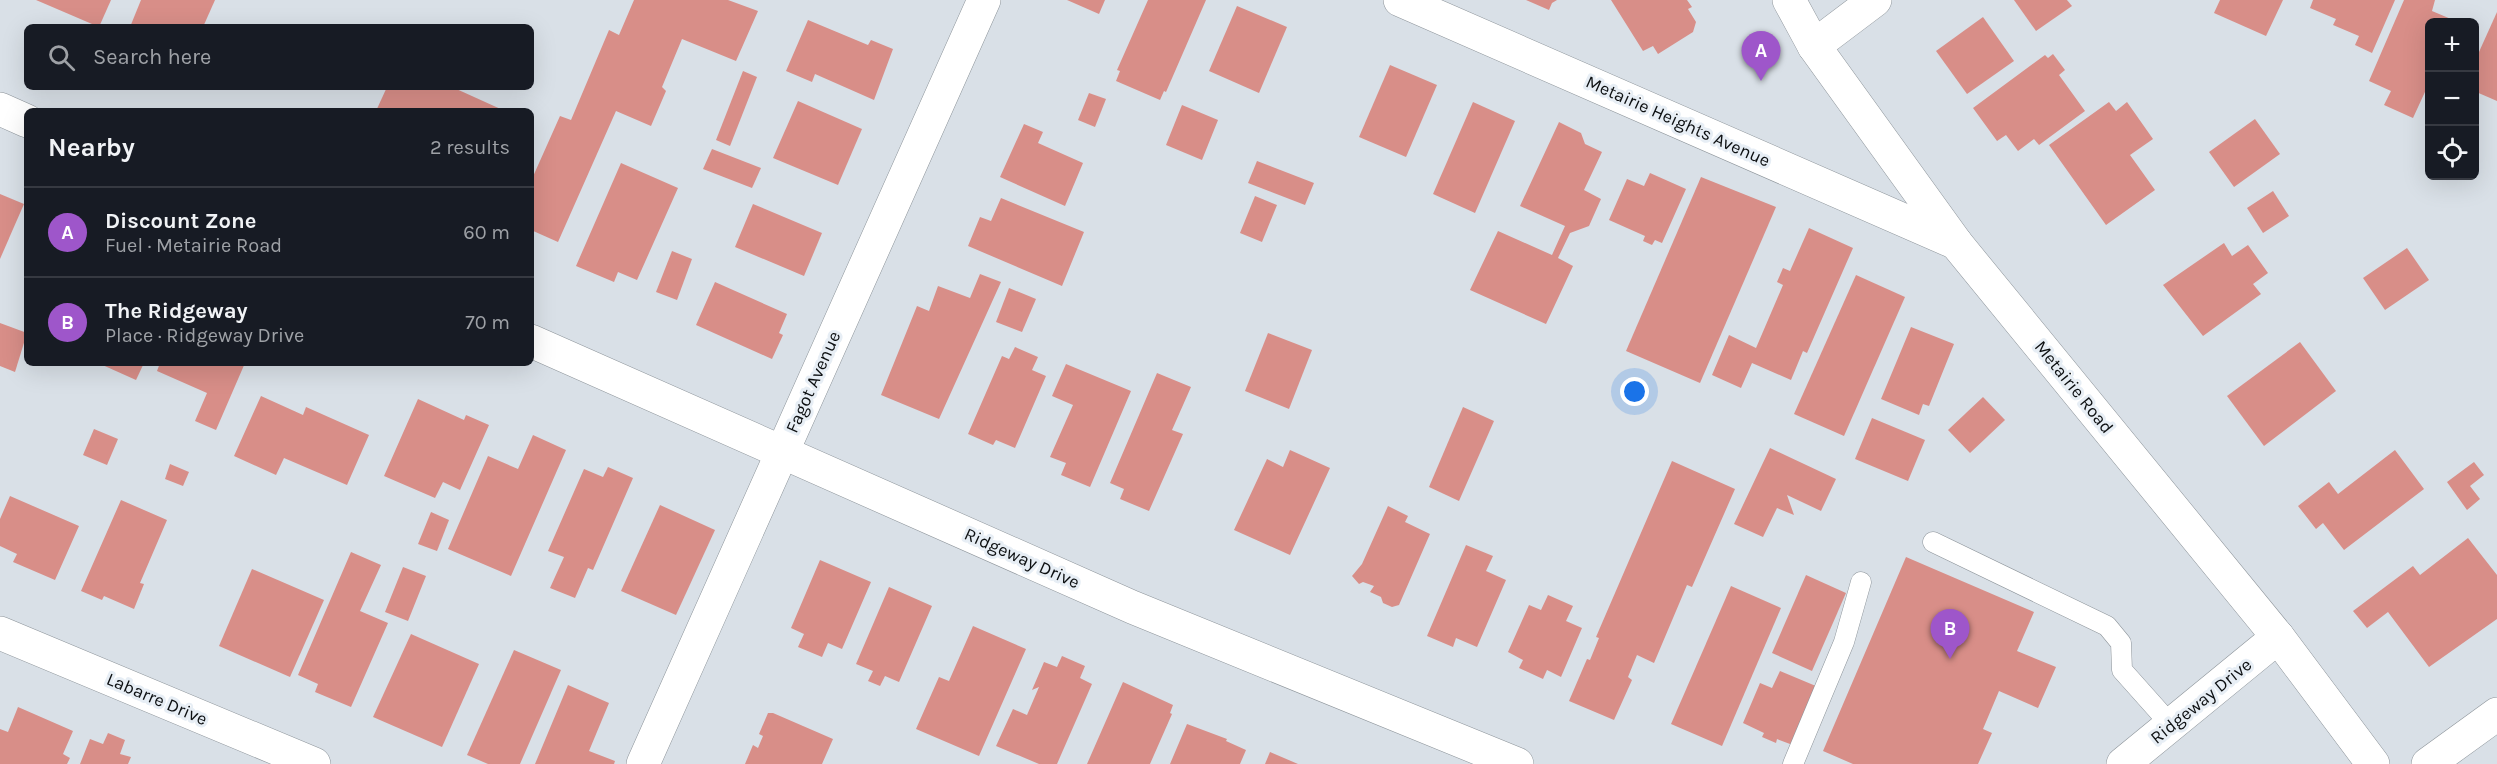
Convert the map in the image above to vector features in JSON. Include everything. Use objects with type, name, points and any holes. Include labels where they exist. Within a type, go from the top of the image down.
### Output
[{"type":"street","name":"Fagot Avenue","points":[[643,764],[984,0]]},
{"type":"street","name":"Metairie Heights Avenue","points":[[1400,0],[1956,243]]},
{"type":"street","name":"Metairie Road","points":[[1789,0],[1814,46],[1956,243],[2278,637],[2373,764]]},
{"type":"street","points":[[1814,46],[1875,0]]},
{"type":"street","points":[[0,109],[24,120]]},
{"type":"street","name":"Ridgeway Drive","points":[[534,342],[1132,607],[1517,764]]},
{"type":"street","name":"Labarre Drive","points":[[0,633],[314,764]]},
{"type":"street","name":"Ridgeway Drive","points":[[2123,764],[2278,637]]},
{"type":"street","points":[[2428,764],[2497,714]]},
{"type":"lane","points":[[1933,542],[2107,626],[2121,643],[2122,670],[2171,725]]},
{"type":"lane","points":[[1793,764],[1844,642],[1861,582]]},
{"type":"building","points":[[36,0],[111,0],[100,24],[92,24]]},
{"type":"building","points":[[141,0],[215,0],[204,24],[131,24]]},
{"type":"building","points":[[634,0],[728,0],[758,11],[736,61],[682,39],[662,87],[666,91],[651,126],[616,111],[558,242],[534,231],[534,174],[560,116],[571,120],[609,30],[619,35]]},
{"type":"building","points":[[1067,0],[1105,0],[1099,14]]},
{"type":"building","points":[[1148,0],[1206,0],[1166,92],[1164,91],[1160,100],[1116,81],[1120,71],[1117,70]]},
{"type":"building","points":[[1526,0],[1557,0],[1552,3],[1549,10]]},
{"type":"building","points":[[1611,0],[1687,0],[1692,7],[1688,9],[1696,22],[1693,32],[1658,54],[1653,46],[1643,51]]},
{"type":"building","points":[[2014,0],[2067,0],[2072,6],[2036,31]]},
{"type":"building","points":[[2220,0],[2283,0],[2266,36],[2214,13]]},
{"type":"building","points":[[2313,0],[2395,0],[2372,53],[2355,45],[2359,36],[2333,25],[2336,19],[2310,8]]},
{"type":"building","points":[[2404,0],[2435,0],[2432,11],[2449,18],[2425,18],[2425,92],[2413,118],[2384,105],[2391,91],[2369,81]]},
{"type":"building","points":[[1237,6],[1287,27],[1259,93],[1209,71]]},
{"type":"building","points":[[2497,12],[2497,101],[2479,93],[2479,52]]},
{"type":"building","points":[[1983,17],[2014,61],[1967,94],[1936,51]]},
{"type":"building","points":[[808,20],[868,45],[871,40],[893,49],[874,100],[815,74],[812,82],[786,71]]},
{"type":"building","points":[[2053,54],[2065,70],[2059,75],[2085,111],[2039,145],[2034,139],[2018,151],[2006,135],[1997,141],[1973,108],[2045,55],[2048,58]]},
{"type":"building","points":[[1390,65],[1437,85],[1406,157],[1359,137]]},
{"type":"building","points":[[743,71],[757,77],[730,146],[716,140]]},
{"type":"building","points":[[386,90],[459,90],[498,108],[377,108]]},
{"type":"building","points":[[1089,93],[1106,99],[1095,127],[1078,120]]},
{"type":"building","points":[[798,101],[862,129],[838,185],[773,158]]},
{"type":"building","points":[[1473,102],[1515,121],[1475,213],[1433,194]]},
{"type":"building","points":[[2109,102],[2116,111],[2127,102],[2153,139],[2130,155],[2155,190],[2106,225],[2049,145]]},
{"type":"building","points":[[1182,105],[1218,120],[1202,160],[1166,145]]},
{"type":"building","points":[[2255,119],[2280,154],[2234,187],[2209,152]]},
{"type":"building","points":[[1559,122],[1581,133],[1585,144],[1602,152],[1584,190],[1601,199],[1589,226],[1570,233],[1558,258],[1573,266],[1546,324],[1470,290],[1498,231],[1552,255],[1565,226],[1520,206]]},
{"type":"building","points":[[1024,124],[1043,132],[1038,143],[1083,163],[1065,206],[1000,177]]},
{"type":"building","points":[[712,149],[761,168],[752,188],[703,169]]},
{"type":"building","points":[[1257,161],[1314,183],[1305,205],[1248,183]]},
{"type":"building","points":[[621,163],[678,188],[637,280],[618,272],[614,282],[576,266]]},
{"type":"building","points":[[1650,173],[1686,189],[1662,243],[1655,240],[1652,245],[1643,241],[1645,236],[1609,220],[1627,179],[1644,186]]},
{"type":"building","points":[[1701,177],[1776,207],[1700,383],[1626,351]]},
{"type":"building","points":[[2273,191],[2289,216],[2263,233],[2247,208]]},
{"type":"building","points":[[0,194],[24,204],[0,259]]},
{"type":"building","points":[[1255,196],[1277,205],[1262,242],[1240,233]]},
{"type":"building","points":[[1001,198],[1084,232],[1062,286],[968,246],[980,217],[991,221]]},
{"type":"building","points":[[753,204],[822,233],[804,276],[735,247]]},
{"type":"building","points":[[1809,228],[1853,248],[1807,353],[1803,351],[1791,380],[1752,363],[1741,388],[1712,375],[1729,335],[1756,348],[1783,285],[1777,282],[1783,268],[1790,271]]},
{"type":"building","points":[[2224,243],[2232,256],[2248,245],[2268,273],[2253,284],[2261,294],[2203,336],[2163,285]]},
{"type":"building","points":[[2407,248],[2429,280],[2385,310],[2363,278]]},
{"type":"building","points":[[672,251],[692,259],[677,300],[656,292]]},
{"type":"building","points":[[980,274],[1001,282],[939,419],[881,395],[917,306],[929,311],[938,286],[970,298]]},
{"type":"building","points":[[1856,275],[1905,297],[1844,436],[1794,414]]},
{"type":"building","points":[[715,282],[787,314],[779,333],[783,335],[772,359],[696,325]]},
{"type":"building","points":[[1009,288],[1036,299],[1022,332],[996,322]]},
{"type":"building","points":[[0,323],[24,332],[24,343],[15,372],[0,366]]},
{"type":"building","points":[[1911,327],[1954,344],[1929,406],[1923,404],[1919,415],[1881,399]]},
{"type":"building","points":[[1268,333],[1312,350],[1289,409],[1245,391]]},
{"type":"building","points":[[2300,342],[2336,391],[2264,446],[2227,396]]},
{"type":"building","points":[[1015,347],[1038,357],[1032,370],[1046,376],[1015,448],[996,440],[993,445],[968,434],[1002,356],[1009,359]]},
{"type":"building","points":[[1066,364],[1131,391],[1090,487],[1061,475],[1066,463],[1050,457],[1073,405],[1052,396]]},
{"type":"building","points":[[105,366],[143,366],[136,380]]},
{"type":"building","points":[[159,366],[244,366],[216,430],[195,421],[207,393],[157,371]]},
{"type":"building","points":[[1157,373],[1191,387],[1172,430],[1183,434],[1149,511],[1120,499],[1124,489],[1110,483]]},
{"type":"building","points":[[261,396],[303,415],[306,407],[369,435],[347,485],[284,458],[276,475],[234,456]]},
{"type":"building","points":[[1983,397],[2005,420],[1970,453],[1948,430]]},
{"type":"building","points":[[418,399],[464,420],[466,415],[489,425],[460,490],[443,482],[435,498],[384,476]]},
{"type":"building","points":[[1463,407],[1494,421],[1459,501],[1429,487]]},
{"type":"building","points":[[1872,418],[1925,440],[1908,481],[1855,459]]},
{"type":"building","points":[[94,429],[118,439],[107,465],[83,455]]},
{"type":"building","points":[[533,435],[566,450],[511,576],[448,549],[488,456],[518,469]]},
{"type":"building","points":[[1770,448],[1836,479],[1821,511],[1787,495],[1794,515],[1777,508],[1763,537],[1734,524]]},
{"type":"building","points":[[1290,450],[1330,468],[1290,555],[1234,530],[1267,459],[1283,467]]},
{"type":"building","points":[[2395,450],[2424,489],[2344,550],[2323,523],[2316,529],[2298,506],[2329,482],[2338,494]]},
{"type":"building","points":[[1672,461],[1735,489],[1692,587],[1687,585],[1654,663],[1637,655],[1628,677],[1632,680],[1614,720],[1569,701],[1587,659],[1590,660],[1599,638],[1596,637]]},
{"type":"building","points":[[2474,462],[2484,475],[2470,486],[2480,499],[2467,510],[2447,482]]},
{"type":"building","points":[[170,464],[189,472],[183,486],[165,479]]},
{"type":"building","points":[[608,467],[633,478],[593,570],[588,568],[575,598],[550,588],[564,557],[548,551],[584,469],[603,477]]},
{"type":"building","points":[[10,496],[79,526],[55,580],[13,562],[17,554],[0,546],[0,519]]},
{"type":"building","points":[[121,500],[167,520],[140,583],[144,584],[134,609],[104,596],[102,600],[81,591]]},
{"type":"building","points":[[660,505],[715,530],[676,615],[621,591]]},
{"type":"building","points":[[1388,506],[1408,516],[1405,522],[1430,534],[1399,605],[1392,607],[1383,603],[1381,597],[1370,592],[1374,586],[1363,582],[1359,584],[1352,576],[1362,564]]},
{"type":"building","points":[[431,512],[449,520],[437,551],[418,544]]},
{"type":"building","points":[[2468,538],[2497,575],[2497,619],[2429,667],[2388,612],[2367,628],[2353,611],[2413,566],[2420,575]]},
{"type":"building","points":[[1466,545],[1493,556],[1486,571],[1506,580],[1477,647],[1456,638],[1453,647],[1427,636]]},
{"type":"building","points":[[351,552],[381,565],[360,611],[388,623],[351,707],[315,692],[318,684],[298,675]]},
{"type":"building","points":[[1906,557],[2034,612],[2017,651],[2056,667],[2038,708],[1999,691],[1983,729],[1992,733],[1978,764],[1853,764],[1823,751]]},
{"type":"building","points":[[820,560],[871,582],[842,649],[828,643],[822,657],[798,647],[804,634],[791,628]]},
{"type":"building","points":[[403,567],[426,576],[408,621],[385,612]]},
{"type":"building","points":[[252,569],[324,600],[290,677],[219,646]]},
{"type":"building","points":[[1806,575],[1846,593],[1812,671],[1772,653]]},
{"type":"building","points":[[1731,586],[1781,608],[1722,746],[1671,724]]},
{"type":"building","points":[[889,587],[932,606],[899,682],[885,676],[880,686],[868,681],[873,671],[856,664]]},
{"type":"building","points":[[1548,595],[1573,606],[1566,621],[1582,628],[1561,677],[1547,670],[1543,679],[1519,668],[1523,660],[1508,652],[1529,605],[1541,610]]},
{"type":"building","points":[[973,626],[1026,649],[979,756],[916,729],[939,677],[949,681]]},
{"type":"building","points":[[411,634],[479,664],[442,747],[373,717]]},
{"type":"building","points":[[514,650],[561,670],[520,764],[488,764],[467,755]]},
{"type":"building","points":[[1062,656],[1085,666],[1080,678],[1092,684],[1057,764],[1039,764],[996,746],[1013,709],[1027,715],[1039,687],[1032,690],[1044,662],[1057,667]]},
{"type":"building","points":[[1780,671],[1823,689],[1798,747],[1777,739],[1776,743],[1762,737],[1764,733],[1743,723],[1760,683],[1772,688]]},
{"type":"building","points":[[1123,682],[1173,705],[1170,713],[1172,714],[1150,764],[1087,764]]},
{"type":"building","points":[[568,685],[609,703],[589,751],[615,761],[614,764],[535,764]]},
{"type":"building","points":[[18,707],[73,731],[63,754],[70,758],[67,764],[0,764],[0,729],[8,732]]},
{"type":"building","points":[[768,713],[773,713],[833,739],[822,764],[745,764],[753,745],[758,748],[763,736],[759,734]]},
{"type":"building","points":[[1187,724],[1227,739],[1226,741],[1246,750],[1240,764],[1170,764]]},
{"type":"building","points":[[108,733],[125,740],[120,754],[131,757],[128,764],[80,764],[90,739],[103,744]]},
{"type":"building","points":[[1270,752],[1298,764],[1265,764]]},
{"type":"place","name":"Discount Zone","points":[[1761,81]]},
{"type":"place","name":"The Ridgeway","points":[[1950,659]]}]
